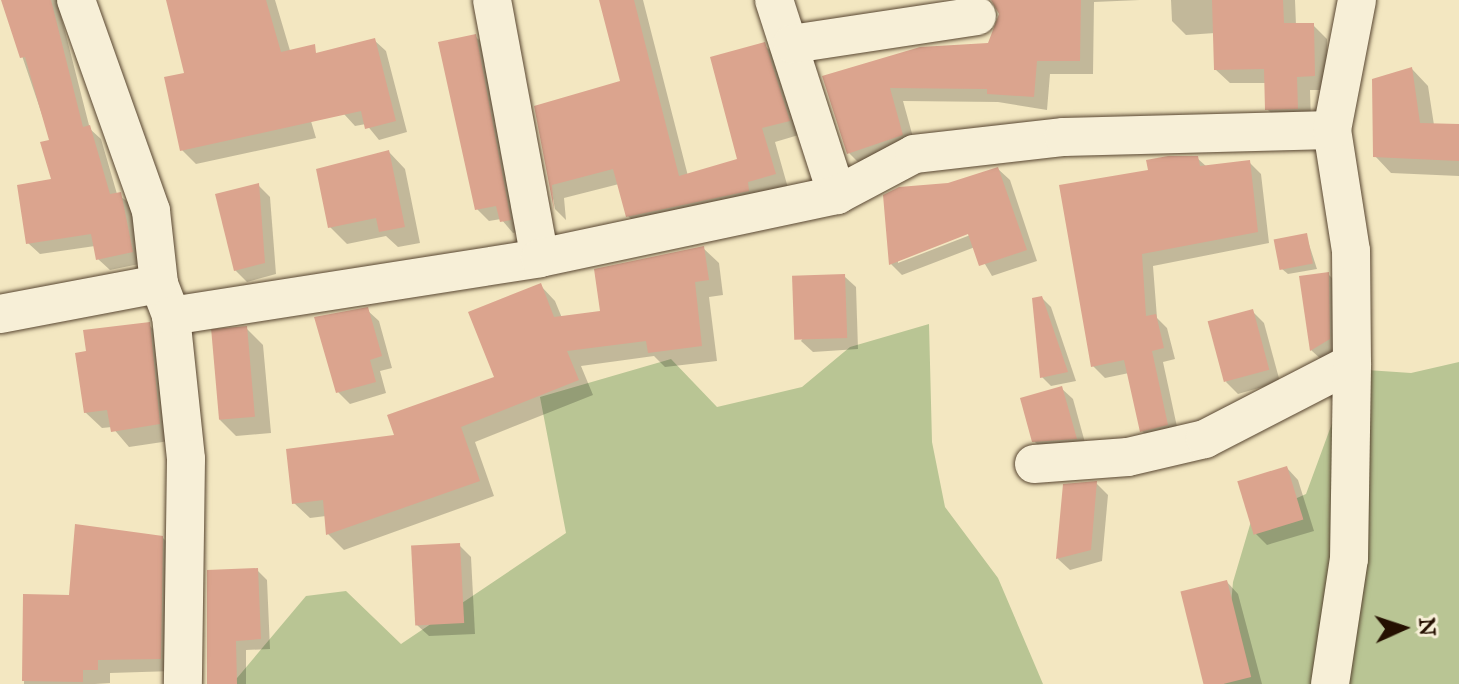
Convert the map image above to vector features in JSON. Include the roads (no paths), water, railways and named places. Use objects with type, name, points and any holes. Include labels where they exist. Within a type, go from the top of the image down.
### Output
[{"type":"street","points":[[76,0],[151,211],[165,300],[186,459],[183,684]]},
{"type":"street","points":[[492,0],[540,258]]},
{"type":"street","points":[[774,0],[792,44],[837,195]]},
{"type":"street","points":[[1330,684],[1349,559],[1352,363],[1351,251],[1332,130],[1357,0]]},
{"type":"street","points":[[792,44],[977,16]]},
{"type":"street","points":[[0,314],[165,300],[540,258],[837,195],[914,154],[1064,137],[1332,130]]},
{"type":"street","points":[[1034,464],[1128,457],[1205,439],[1352,363]]}]
